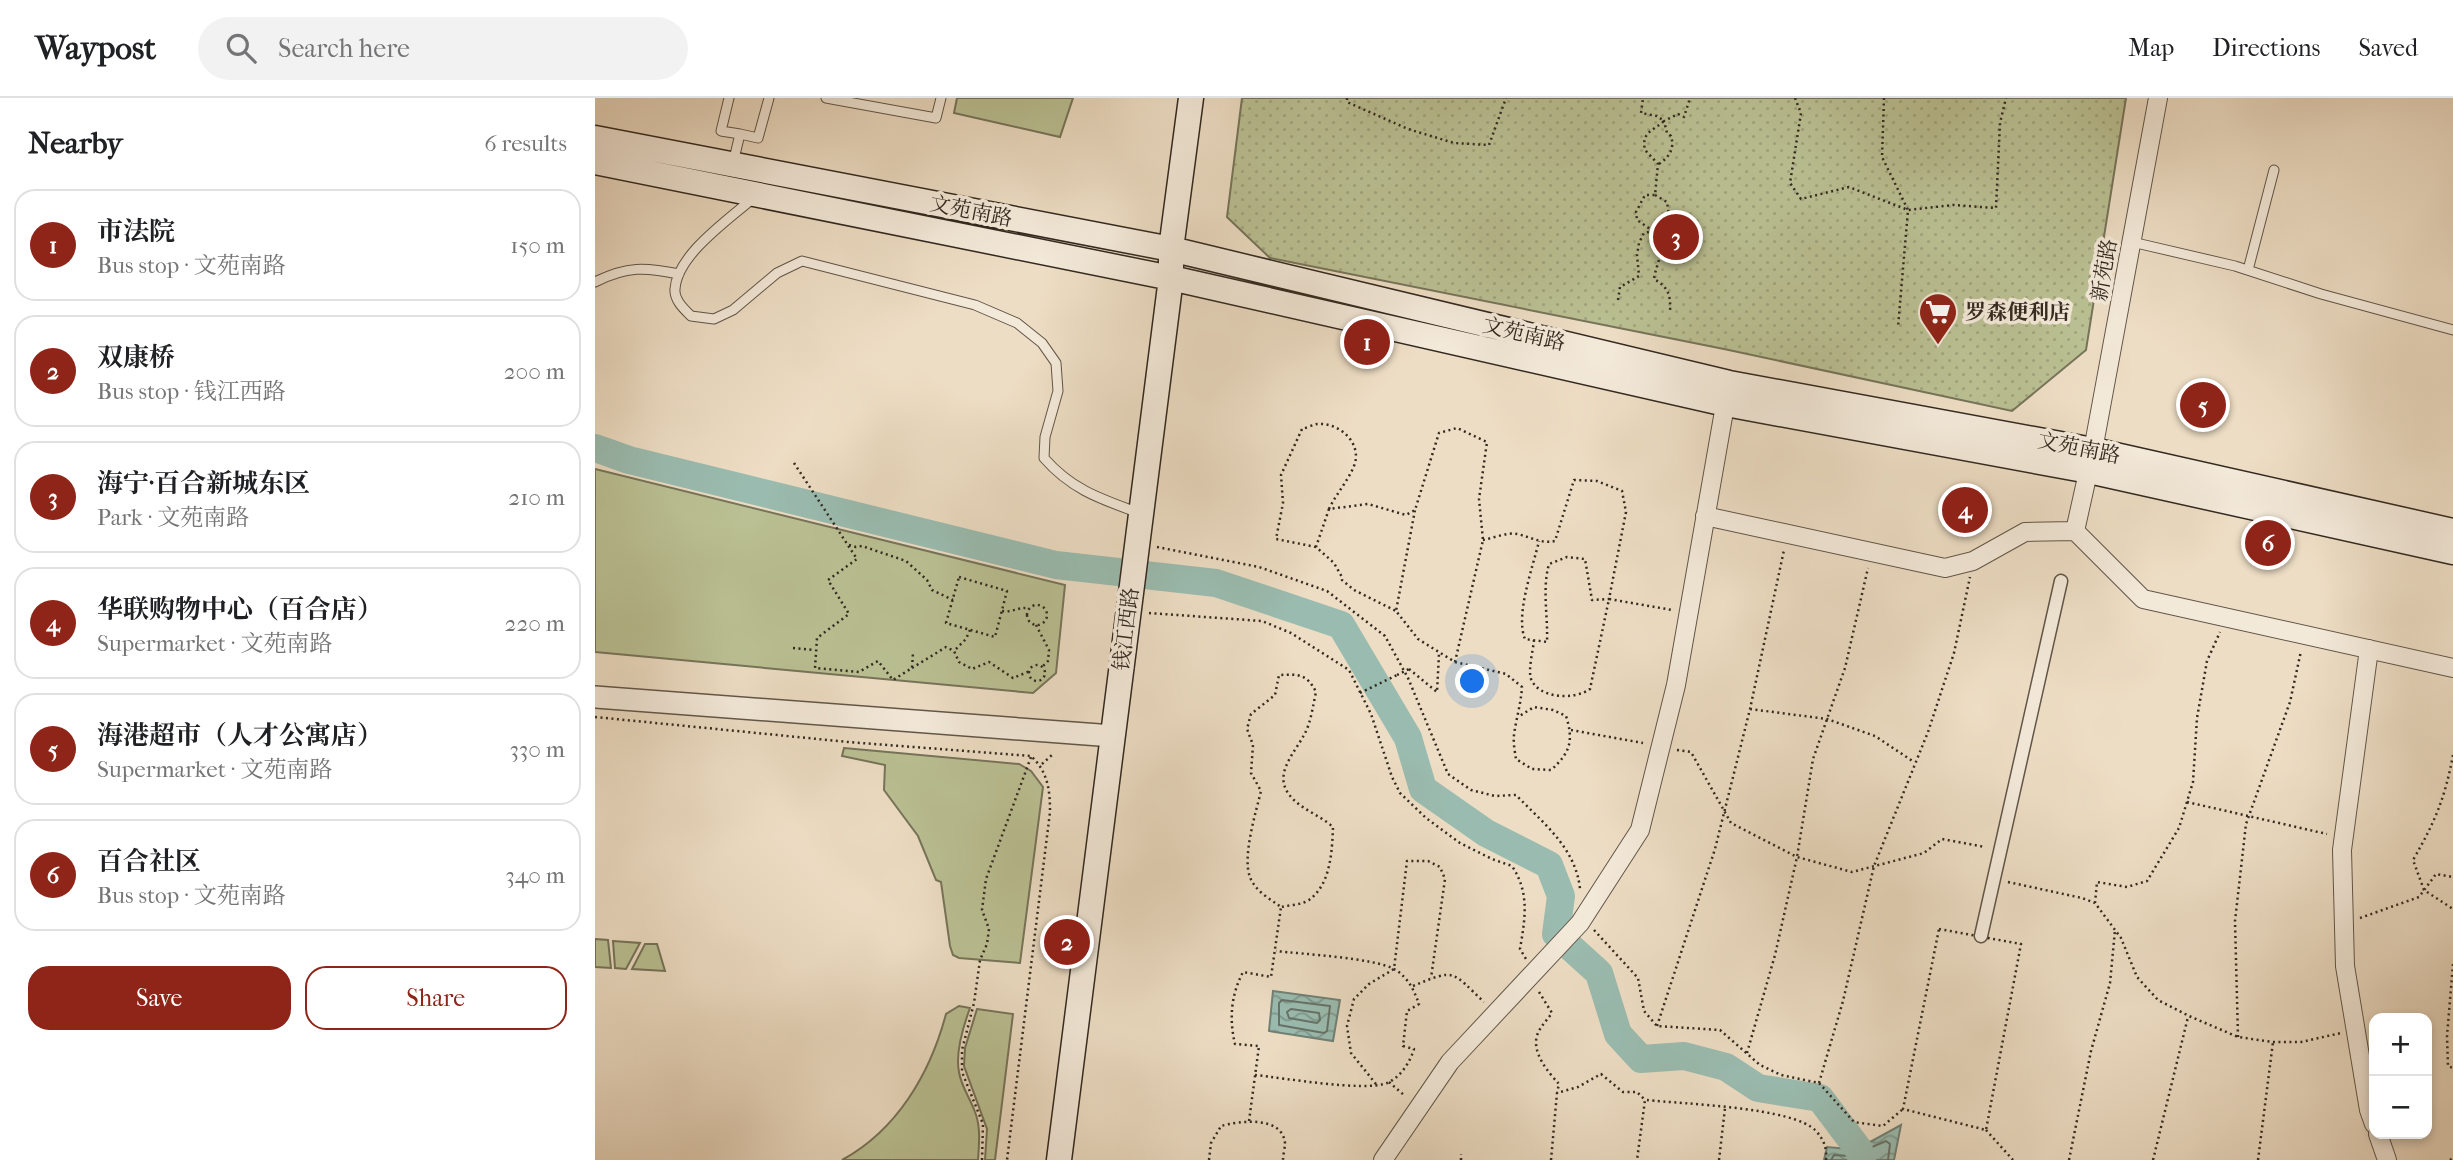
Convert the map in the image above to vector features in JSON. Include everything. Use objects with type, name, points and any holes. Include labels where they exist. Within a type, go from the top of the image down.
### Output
[{"type":"main road","name":"钱江西路","points":[[1059,1160],[1171,278],[1171,249],[1191,98]]},
{"type":"main road","name":"文苑南路","points":[[595,138],[733,165],[768,184],[1171,278],[1728,393],[2453,531]]},
{"type":"main road","name":"文苑南路","points":[[595,162],[768,184],[1171,249],[1728,393]]},
{"type":"main road","name":"文苑南路","points":[[2091,461],[2453,552]]},
{"type":"street","name":"新苑路","points":[[2075,531],[2091,461],[2158,98]]},
{"type":"street","points":[[1383,1160],[1450,1062],[1582,920],[1640,830],[1676,685],[1728,393]]},
{"type":"street","points":[[1705,516],[1945,568],[1973,561],[2025,533],[2075,531],[2143,599],[2453,668]]},
{"type":"street","points":[[1981,936],[2061,580]]},
{"type":"street","points":[[2369,649],[2344,838],[2345,966],[2369,1110]]},
{"type":"street","points":[[595,697],[1112,736]]},
{"type":"street","points":[[2380,1139],[2387,1160]]},
{"type":"lane","points":[[729,98],[721,131],[758,138],[769,98]]},
{"type":"lane","points":[[826,98],[936,118],[941,98]]},
{"type":"lane","points":[[733,165],[740,134]]},
{"type":"lane","points":[[2248,271],[2274,170]]},
{"type":"lane","points":[[768,184],[684,260],[674,290],[679,303],[691,316],[714,319],[733,310],[777,273],[802,261],[935,293],[975,305],[1017,323],[1042,343],[1056,363],[1058,391],[1045,438],[1044,458],[1060,476],[1094,497],[1141,513]]},
{"type":"lane","points":[[2132,242],[2248,271],[2453,330]]},
{"type":"lane","points":[[595,282],[623,269],[638,268],[679,274]]},
{"type":"path","points":[[1347,98],[1347,102],[1409,129],[1454,143],[1489,145],[1506,98]]},
{"type":"path","points":[[1643,98],[1641,113],[1657,116],[1664,121],[1667,133],[1671,136],[1673,147],[1666,159],[1658,164]]},
{"type":"path","points":[[1655,195],[1658,164],[1645,150],[1643,144],[1647,132],[1675,115],[1684,117],[1690,98]]},
{"type":"path","points":[[1795,98],[1801,113],[1790,183],[1801,199],[1849,187],[1908,209],[1953,205],[1996,208],[2000,123],[2006,98]]},
{"type":"path","points":[[1884,98],[1882,158],[1908,209],[1898,327]]},
{"type":"path","points":[[1618,300],[1620,287],[1639,276],[1639,243],[1644,233],[1653,231],[1666,224],[1669,215],[1667,202],[1655,195],[1645,195],[1636,212],[1637,220],[1653,231]]},
{"type":"path","points":[[1653,231],[1653,237],[1661,250],[1654,279],[1667,288],[1670,311]]},
{"type":"path","points":[[1316,547],[1336,492],[1355,464],[1354,444],[1338,427],[1318,424],[1302,429],[1281,475],[1283,502],[1276,539],[1316,547],[1334,563],[1342,580],[1354,590],[1396,611],[1418,639],[1455,663],[1506,674],[1522,687],[1514,736],[1515,759],[1532,769],[1551,770],[1567,755],[1571,730],[1566,716],[1553,710],[1534,707],[1518,717]]},
{"type":"path","points":[[1396,611],[1415,510],[1439,433],[1457,428],[1487,442],[1479,499],[1483,540],[1455,663]]},
{"type":"path","points":[[794,463],[857,559],[828,580],[849,614],[817,638],[815,667],[859,671],[878,661],[893,680],[946,647],[954,651],[959,662],[972,669],[989,662],[1013,678],[1035,666],[1042,667]]},
{"type":"path","points":[[1483,540],[1514,533],[1545,543],[1555,541],[1574,480],[1597,481],[1622,491],[1626,512],[1590,689],[1582,695],[1567,696],[1537,687],[1530,676],[1534,640]]},
{"type":"path","points":[[1329,509],[1368,504],[1406,515],[1415,510]]},
{"type":"path","points":[[1657,1026],[1715,849],[1750,709],[1787,534]]},
{"type":"path","points":[[1539,541],[1523,609],[1521,630],[1525,639],[1547,642],[1548,617],[1544,581],[1549,564],[1567,557],[1584,559],[1592,600],[1609,599],[1687,613]]},
{"type":"path","points":[[847,544],[862,546],[906,561],[927,580],[932,590],[953,600]]},
{"type":"path","points":[[1137,544],[1259,567],[1327,591],[1385,636],[1408,678],[1448,774],[1471,790],[1495,796],[1516,795],[1543,821],[1568,852],[1579,876],[1582,920],[1638,978],[1644,1011],[1657,1026],[1720,1030],[1761,1065],[1781,1076],[1819,1083],[1854,1122],[1883,1126],[1903,1108],[1939,929],[2021,944],[1986,1130]]},
{"type":"path","points":[[1747,1053],[1775,955],[1797,857],[1813,759],[1845,668],[1872,552]]},
{"type":"path","points":[[1819,1083],[1843,1001],[1874,866],[1928,732],[1954,653],[1973,561]]},
{"type":"path","points":[[959,577],[1007,591],[1002,611],[995,637],[946,623],[959,577]]},
{"type":"path","points":[[1002,611],[1029,609],[1037,605],[1045,611],[1045,620],[1036,625]]},
{"type":"path","points":[[1029,609],[1027,617],[1036,625],[1049,650],[1048,661],[1042,667]]},
{"type":"path","points":[[1128,609],[1262,621],[1291,633],[1349,670],[1371,714],[1400,793],[1426,818],[1460,843],[1513,866],[1521,878],[1527,908],[1520,949],[1525,958],[1540,965],[1549,976],[1539,991],[1552,1013],[1537,1034],[1536,1045],[1545,1069],[1559,1084],[1551,1160]]},
{"type":"path","points":[[2095,903],[2097,882],[2127,887],[2147,881],[2179,828],[2193,782],[2197,718],[2207,661],[2226,617]]},
{"type":"path","points":[[954,651],[966,639],[970,630]]},
{"type":"path","points":[[2238,1037],[2235,921],[2246,824],[2290,702],[2305,635]]},
{"type":"path","points":[[793,648],[815,650]]},
{"type":"path","points":[[1361,693],[1409,669],[1437,692],[1439,652]]},
{"type":"path","points":[[912,668],[913,653]]},
{"type":"path","points":[[1030,671],[1031,679],[1038,681],[1044,677],[1045,671],[1042,667]]},
{"type":"path","points":[[1296,674],[1310,680],[1316,692],[1306,733],[1288,759],[1284,786],[1292,798],[1333,827],[1332,857],[1323,882],[1310,899],[1299,904],[1282,906],[1259,891],[1250,877],[1248,861],[1261,791],[1251,773],[1253,745],[1248,729],[1251,714],[1275,695],[1279,675],[1296,674]]},
{"type":"path","points":[[1750,709],[1827,719],[1875,736],[1915,762]]},
{"type":"path","points":[[595,717],[848,742],[1031,756],[1041,765],[1050,789],[1050,812],[1007,1160]]},
{"type":"path","points":[[1571,730],[1691,752],[1731,823],[1797,857],[1852,872],[1924,853],[1942,839],[2001,850]]},
{"type":"path","points":[[1041,765],[1052,755]]},
{"type":"path","points":[[2453,755],[2446,793],[2430,831],[2413,860],[2424,890],[2453,909]]},
{"type":"path","points":[[982,1160],[983,1124],[962,1072],[962,1050],[974,1003],[980,960],[987,944],[989,929],[982,910],[986,879],[1031,764],[1031,756]]},
{"type":"path","points":[[2187,802],[2344,838]]},
{"type":"path","points":[[1394,969],[1407,860],[1428,861],[1440,867],[1445,879],[1431,978]]},
{"type":"path","points":[[2344,924],[2419,897],[2436,874],[2453,877]]},
{"type":"path","points":[[1994,879],[2095,903],[2121,938],[2137,977],[2158,1000],[2238,1037],[2273,1042],[2301,1042],[2356,1030]]},
{"type":"path","points":[[1249,1121],[1259,1046],[1235,1044],[1231,1028],[1234,990],[1243,972],[1271,977],[1282,906]]},
{"type":"path","points":[[2069,1160],[2091,1051],[2110,983],[2115,930]]},
{"type":"path","points":[[1255,1076],[1367,1087],[1389,1082],[1410,1063],[1413,1049],[1403,1046],[1407,1011],[1419,1004],[1413,986],[1394,969],[1362,961],[1275,951]]},
{"type":"path","points":[[2453,964],[2448,1066],[2453,1068]]},
{"type":"path","points":[[1377,1084],[1351,1053],[1347,1026],[1354,999],[1369,984],[1394,969]]},
{"type":"path","points":[[1413,986],[1440,974],[1456,975],[1495,1013]]},
{"type":"path","points":[[2153,1160],[2189,1016]]},
{"type":"path","points":[[2259,1160],[2273,1042]]},
{"type":"path","points":[[1557,1093],[1578,1087],[1601,1074],[1623,1092],[1637,1092],[1645,1100],[1780,1114],[1815,1129],[1827,1147],[1826,1160]]},
{"type":"path","points":[[1389,1082],[1418,1109]]},
{"type":"path","points":[[1637,1160],[1645,1100]]},
{"type":"path","points":[[1719,1160],[1725,1108]]},
{"type":"path","points":[[1903,1108],[1986,1130],[2013,1160]]},
{"type":"path","points":[[1209,1160],[1211,1143],[1221,1126],[1240,1121],[1263,1121],[1280,1132],[1285,1141],[1283,1160]]},
{"type":"path","points":[[1461,1154],[1461,1160]]},
{"type":"green space","points":[[957,98],[1073,98],[1060,137],[954,113]]},
{"type":"green space","points":[[1242,98],[2126,98],[2086,350],[2012,411],[1724,349],[1270,258],[1227,217]]},
{"type":"green space","points":[[595,469],[1065,585],[1056,673],[1033,693],[595,652]]},
{"type":"green space","points":[[844,748],[1019,764],[1031,771],[1043,787],[1020,963],[959,958],[953,955],[941,882],[936,880],[918,836],[884,790],[885,765],[842,756]]},
{"type":"green space","points":[[595,939],[608,940],[611,968],[595,967]]},
{"type":"green space","points":[[613,941],[640,943],[626,969],[615,968]]},
{"type":"green space","points":[[645,944],[657,944],[665,971],[632,969]]},
{"type":"green space","points":[[959,1006],[970,1008],[960,1040],[958,1064],[962,1082],[977,1118],[978,1160],[842,1160],[879,1133],[909,1098],[931,1058],[946,1014]]},
{"type":"green space","points":[[977,1009],[1013,1014],[995,1160],[985,1160],[987,1129],[964,1066],[965,1048]]},
{"type":"water","points":[[1273,991],[1340,1000],[1333,1041],[1269,1031]]},
{"type":"water","points":[[1901,1125],[1894,1160],[1824,1160],[1827,1147],[1849,1149],[1872,1141]]},
{"type":"waterway","points":[[595,448],[629,460],[1056,565],[1216,583],[1341,625],[1408,738],[1423,789],[1486,833],[1549,865],[1561,896],[1556,934],[1599,973],[1618,1034],[1641,1059],[1684,1056],[1726,1067],[1758,1088],[1820,1098],[1859,1150],[1862,1160]]},
{"type":"place","name":"海宁·百合新城东区","points":[[1676,237]]},
{"type":"place","name":"市法院","points":[[1367,342]]},
{"type":"place","name":"罗森便利店","points":[[1938,346]]},
{"type":"place","name":"海港超市（人才公寓店）","points":[[2203,405]]},
{"type":"place","name":"华联购物中心（百合店）","points":[[1965,510]]},
{"type":"place","name":"百合社区","points":[[2268,543]]},
{"type":"place","name":"双康桥","points":[[1067,942]]}]
